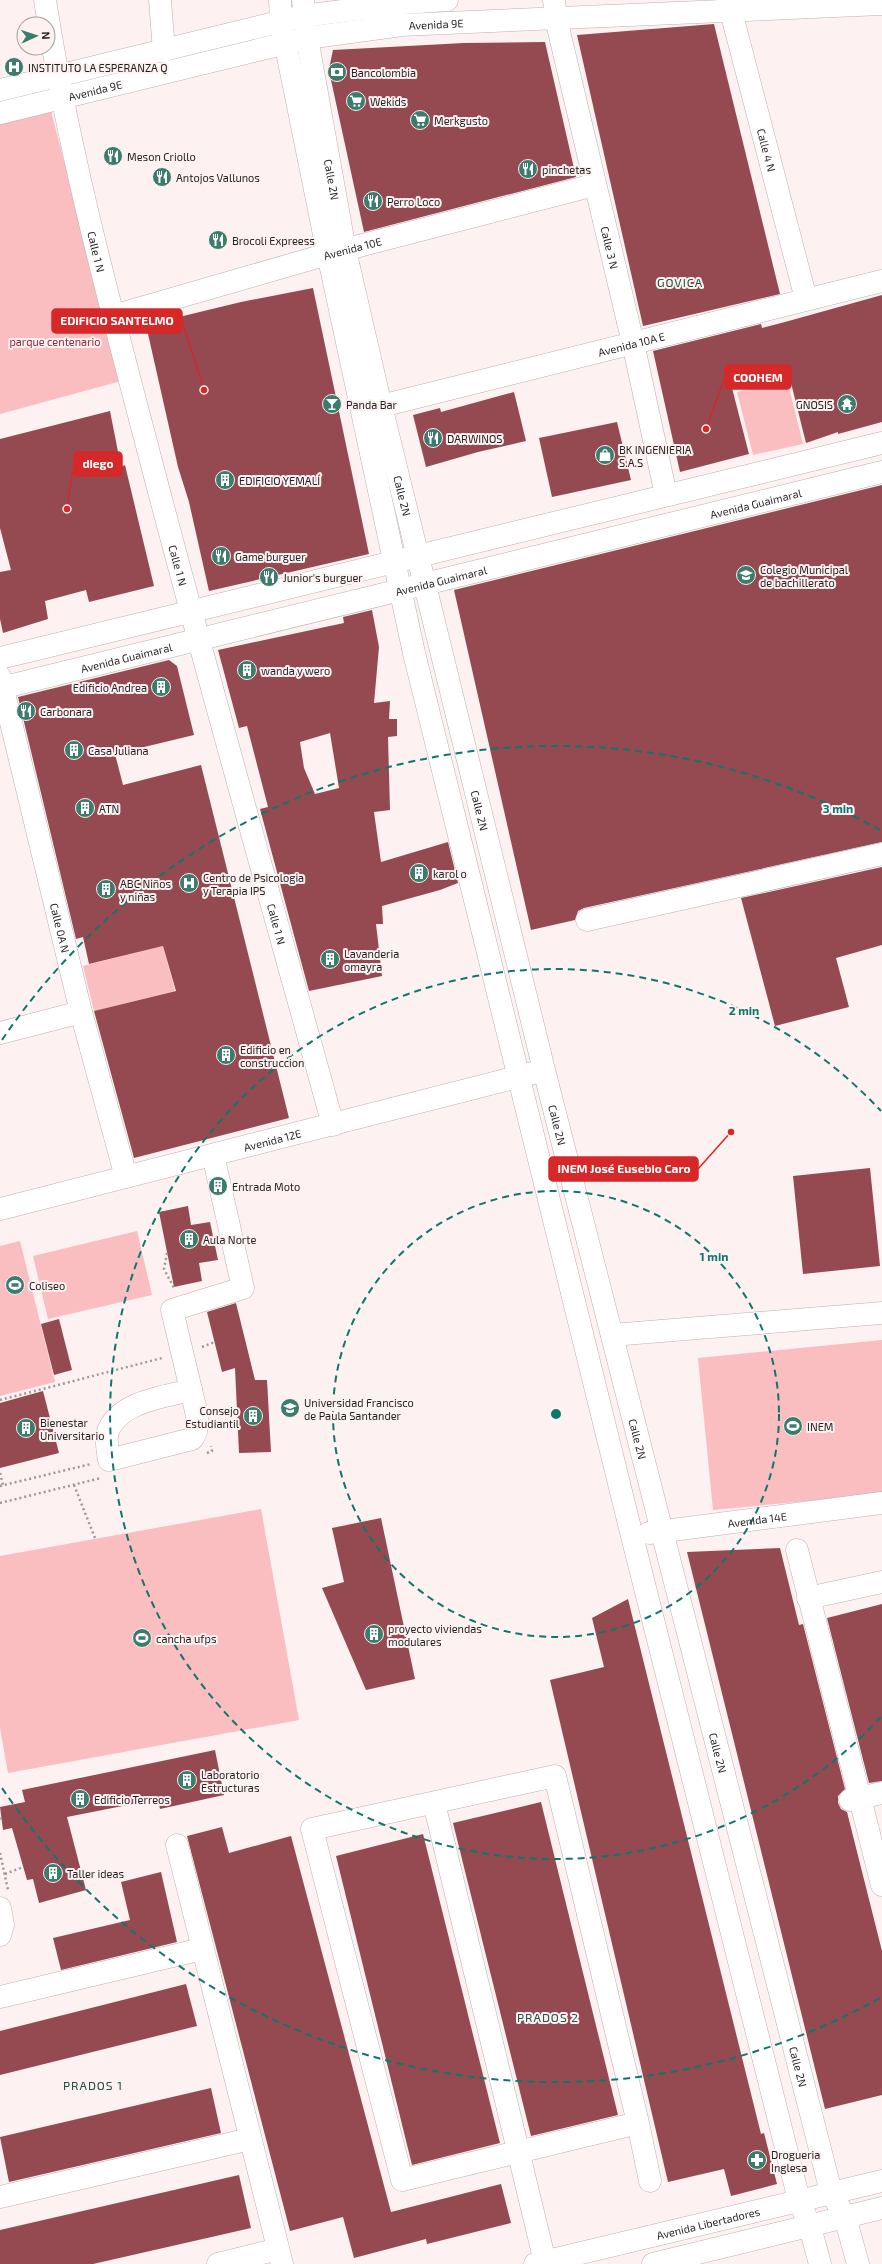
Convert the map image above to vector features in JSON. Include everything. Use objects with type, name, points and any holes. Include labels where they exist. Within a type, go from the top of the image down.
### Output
[{"type":"street","name":"Calle 1 N","points":[[45,0],[57,76],[113,316],[198,641],[333,1125]]},
{"type":"street","points":[[160,0],[164,50]]},
{"type":"street","name":"Calle 2N","points":[[280,0],[281,22],[285,44],[337,252],[381,406],[544,1070],[700,1675],[758,1909],[831,2192],[845,2217],[858,2264]]},
{"type":"street","name":"Avenida 9E","points":[[0,90],[281,22],[303,8],[447,0]]},
{"type":"street","name":"Avenida 9E","points":[[0,113],[307,38],[402,25],[555,9],[729,5],[882,4]]},
{"type":"street","name":"Calle 4 N","points":[[729,5],[806,299]]},
{"type":"street","name":"Calle 2N","points":[[303,8],[337,252],[394,561],[402,590],[414,653],[727,1916],[799,2200],[810,2227],[820,2264]]},
{"type":"street","name":"Calle 3 N","points":[[555,9],[594,185],[633,343],[666,495]]},
{"type":"street","name":"Avenida 10E","points":[[113,316],[337,252],[594,185]]},
{"type":"street","name":"Avenida 10A E","points":[[381,406],[882,281]]},
{"type":"street","points":[[0,658],[190,610],[882,443]]},
{"type":"street","name":"Avenida Guaimaral","points":[[1,684],[198,641],[882,472]]},
{"type":"street","name":"Calle 0A N","points":[[1,684],[81,1012],[126,1177]]},
{"type":"street","points":[[587,920],[882,854]]},
{"type":"street","points":[[0,1033],[81,1012]]},
{"type":"street","name":"Avenida 12E","points":[[0,1209],[519,1078],[544,1070]]},
{"type":"street","points":[[191,1390],[142,1403],[122,1414],[114,1422],[108,1434],[109,1460],[192,1439],[198,1430],[191,1390],[172,1310],[243,1288],[213,1155]]},
{"type":"street","points":[[612,1335],[882,1312]]},
{"type":"street","name":"Avenida 14E","points":[[632,1536],[663,1530],[882,1503]]},
{"type":"street","points":[[797,1550],[855,1799],[882,1885]]},
{"type":"street","points":[[808,1598],[882,1582]]},
{"type":"street","points":[[670,1683],[700,1675]]},
{"type":"street","points":[[638,2123],[402,2180],[312,1829],[555,1776],[638,2123],[650,2181]]},
{"type":"street","points":[[855,1799],[882,1793]]},
{"type":"street","points":[[434,1802],[519,2151],[540,2263]]},
{"type":"street","points":[[177,1845],[280,2256],[218,2264]]},
{"type":"street","points":[[0,1935],[3,1925],[5,1901]]},
{"type":"street","points":[[727,1916],[758,1909]]},
{"type":"street","points":[[0,1997],[202,1949]]},
{"type":"street","points":[[0,2197],[250,2139]]},
{"type":"street","name":"Avenida Libertadores","points":[[540,2263],[882,2181]]},
{"type":"street","points":[[653,2264],[810,2227],[882,2208]]},
{"type":"path","points":[[164,1268],[167,1253]]},
{"type":"path","points":[[0,1400],[182,1353],[214,1342]]},
{"type":"path","points":[[0,1473],[2,1486],[109,1460]]},
{"type":"path","points":[[74,1485],[95,1538]]},
{"type":"path","points":[[0,1853],[5,1874],[5,1901]]},
{"type":"path","points":[[5,1874],[23,1867]]},
{"type":"green space","name":"parque centenario","points":[[50,107],[121,381],[0,414],[0,120]]},
{"type":"green space","points":[[787,379],[803,444],[753,455],[737,392]]},
{"type":"green space","points":[[163,946],[175,991],[94,1011],[83,966]]},
{"type":"green space","points":[[137,1231],[152,1295],[48,1319],[33,1256]]},
{"type":"green space","name":"Coliseo","points":[[20,1241],[55,1382],[0,1396],[0,1246]]},
{"type":"green space","name":"INEM","points":[[882,1340],[882,1494],[713,1510],[698,1358]]},
{"type":"green space","name":"cancha ufps","points":[[261,1509],[299,1720],[8,1773],[0,1728],[0,1556]]},
{"type":"building","points":[[714,24],[780,294],[643,326],[577,35]]},
{"type":"building","points":[[545,42],[576,177],[364,232],[329,69],[333,50],[464,43]]},
{"type":"building","points":[[313,288],[369,554],[209,591],[189,502],[178,467],[146,325],[241,302]]},
{"type":"building","points":[[882,295],[882,422],[838,434],[838,432],[806,443],[789,375],[748,384],[732,388],[749,454],[680,472],[653,351],[761,324],[762,328]]},
{"type":"building","points":[[514,392],[526,441],[478,452],[426,467],[413,415],[440,408],[441,412]]},
{"type":"building","points":[[110,411],[121,467],[125,465],[154,586],[89,602],[86,590],[45,601],[48,619],[3,633],[0,619],[0,572],[11,570],[0,528],[0,439]]},
{"type":"building","points":[[617,422],[631,480],[552,497],[539,438]]},
{"type":"building","points":[[882,485],[882,842],[584,908],[578,911],[575,920],[531,930],[454,590]]},
{"type":"building","points":[[372,610],[379,647],[374,703],[390,701],[389,719],[397,719],[397,736],[388,737],[390,810],[374,812],[381,862],[448,842],[458,883],[440,890],[382,906],[383,924],[376,924],[382,976],[309,991],[260,809],[268,807],[247,726],[239,728],[218,650],[344,623],[343,617]],"holes":[[[330,733],[339,788],[315,794],[304,768],[300,742]]]},
{"type":"building","points":[[169,660],[177,666],[194,735],[115,754],[123,785],[201,765],[289,1118],[134,1158],[94,1011],[176,991],[163,946],[89,964],[83,937],[76,939],[18,697]]},
{"type":"building","points":[[882,867],[882,945],[836,958],[849,1007],[775,1026],[741,898]]},
{"type":"building","points":[[870,1168],[880,1266],[803,1274],[793,1176]]},
{"type":"building","name":"Aula Norte","points":[[188,1206],[191,1225],[210,1222],[218,1260],[199,1263],[202,1281],[174,1287],[159,1212]]},
{"type":"building","points":[[236,1303],[255,1380],[267,1380],[271,1452],[239,1453],[235,1368],[222,1372],[207,1312]]},
{"type":"building","points":[[59,1319],[72,1370],[54,1375],[41,1324]]},
{"type":"building","name":"Bienestar Universitario","points":[[43,1391],[59,1453],[0,1468],[0,1403]]},
{"type":"building","name":"proyecto viviendas modulares","points":[[381,1518],[415,1679],[366,1690],[322,1588],[344,1582],[332,1528]]},
{"type":"building","points":[[780,1548],[799,1625],[803,1624],[845,1789],[838,1796],[838,1803],[841,1809],[847,1812],[882,1951],[882,2095],[825,2109],[687,1552]]},
{"type":"building","points":[[628,1599],[761,2134],[764,2133],[777,2184],[731,2196],[724,2169],[668,2182],[550,1680],[604,1667],[592,1618]]},
{"type":"building","points":[[882,1604],[882,1781],[869,1783],[827,1618]]},
{"type":"building","points":[[215,1750],[224,1795],[160,1809],[158,1799],[67,1817],[86,1890],[39,1903],[33,1879],[27,1880],[12,1828],[3,1830],[0,1807],[25,1802],[22,1790]]},
{"type":"building","points":[[541,1802],[618,2115],[531,2136],[453,1823]]},
{"type":"building","points":[[222,1827],[229,1853],[291,1836],[391,2212],[501,2184],[511,2223],[427,2244],[426,2239],[354,2258],[343,2217],[290,2231],[187,1836]]},
{"type":"building","points":[[423,1834],[500,2143],[412,2165],[336,1856]]},
{"type":"building","points":[[161,1872],[177,1942],[61,1970],[53,1938],[130,1920],[121,1882]]},
{"type":"building","points":[[186,1984],[197,2026],[0,2075],[0,2031]]},
{"type":"building","points":[[211,2088],[221,2133],[9,2182],[0,2137]]},
{"type":"building","points":[[239,2175],[251,2228],[93,2264],[0,2264],[0,2230]]},
{"type":"place","name":"INSTITUTO LA ESPERANZA Q","points":[[14,67]]},
{"type":"place","name":"Bancolombia","points":[[337,72]]},
{"type":"place","name":"Wekids","points":[[356,101]]},
{"type":"place","name":"Merkgusto","points":[[420,120]]},
{"type":"place","name":"Meson Criollo","points":[[113,156]]},
{"type":"place","name":"pinchetas","points":[[528,169]]},
{"type":"place","name":"Antojos Vallunos","points":[[162,177]]},
{"type":"place","name":"Perro Loco","points":[[373,201]]},
{"type":"place","name":"Brocoli Expreess","points":[[218,240]]},
{"type":"place","name":"EDIFICIO SANTELMO","points":[[204,390]]},
{"type":"place","name":"Panda Bar","points":[[332,404]]},
{"type":"place","name":"GNOSIS","points":[[847,404]]},
{"type":"place","name":"COOHEM","points":[[706,429]]},
{"type":"place","name":"DARWINOS","points":[[433,438]]},
{"type":"place","name":"BK INGENIERIA S.A.S","points":[[605,455]]},
{"type":"place","name":"EDIFICIO YEMALÍ","points":[[225,480]]},
{"type":"place","name":"diego","points":[[67,509]]},
{"type":"place","name":"Game burguer","points":[[221,556]]},
{"type":"place","name":"Colegio Municipal de bachillerato","points":[[746,575]]},
{"type":"place","name":"Junior's burguer","points":[[269,577]]},
{"type":"place","name":"wanda y wero","points":[[247,670]]},
{"type":"place","name":"Edificio Andrea","points":[[161,687]]},
{"type":"place","name":"Carbonara","points":[[26,711]]},
{"type":"place","name":"Casa Juliana","points":[[74,750]]},
{"type":"place","name":"ATN","points":[[85,808]]},
{"type":"place","name":"karol o","points":[[419,873]]},
{"type":"place","name":"Centro de Psicologia y Terapia IPS","points":[[189,883]]},
{"type":"place","name":"ABC Niños y niñas","points":[[106,889]]},
{"type":"place","name":"Lavanderia omayra","points":[[330,959]]},
{"type":"place","name":"Edificio en construccion","points":[[226,1055]]},
{"type":"place","name":"INEM José Eusebio Caro","points":[[731,1132]]},
{"type":"place","name":"Entrada Moto","points":[[218,1186]]},
{"type":"place","name":"Aula Norte","points":[[189,1239]]},
{"type":"place","name":"Coliseo","points":[[15,1285]]},
{"type":"place","name":"Universidad Francisco de Paula Santander","points":[[290,1408]]},
{"type":"place","name":"Consejo Estudiantil","points":[[253,1416]]},
{"type":"place","name":"INEM","points":[[793,1426]]},
{"type":"place","name":"Bienestar Universitario","points":[[26,1428]]},
{"type":"place","name":"proyecto viviendas modulares","points":[[374,1634]]},
{"type":"place","name":"cancha ufps","points":[[142,1638]]},
{"type":"place","name":"Laboratorio Estructuras","points":[[187,1780]]},
{"type":"place","name":"Edificio Terreos","points":[[80,1799]]},
{"type":"place","name":"Taller ideas","points":[[53,1873]]},
{"type":"place","name":"Drogueria Inglesa","points":[[757,2160]]},
{"type":"district","name":"GOVICA","points":[[680,282]]},
{"type":"district","name":"PRADOS 2","points":[[548,2017]]},
{"type":"district","name":"PRADOS 1","points":[[93,2085]]}]
